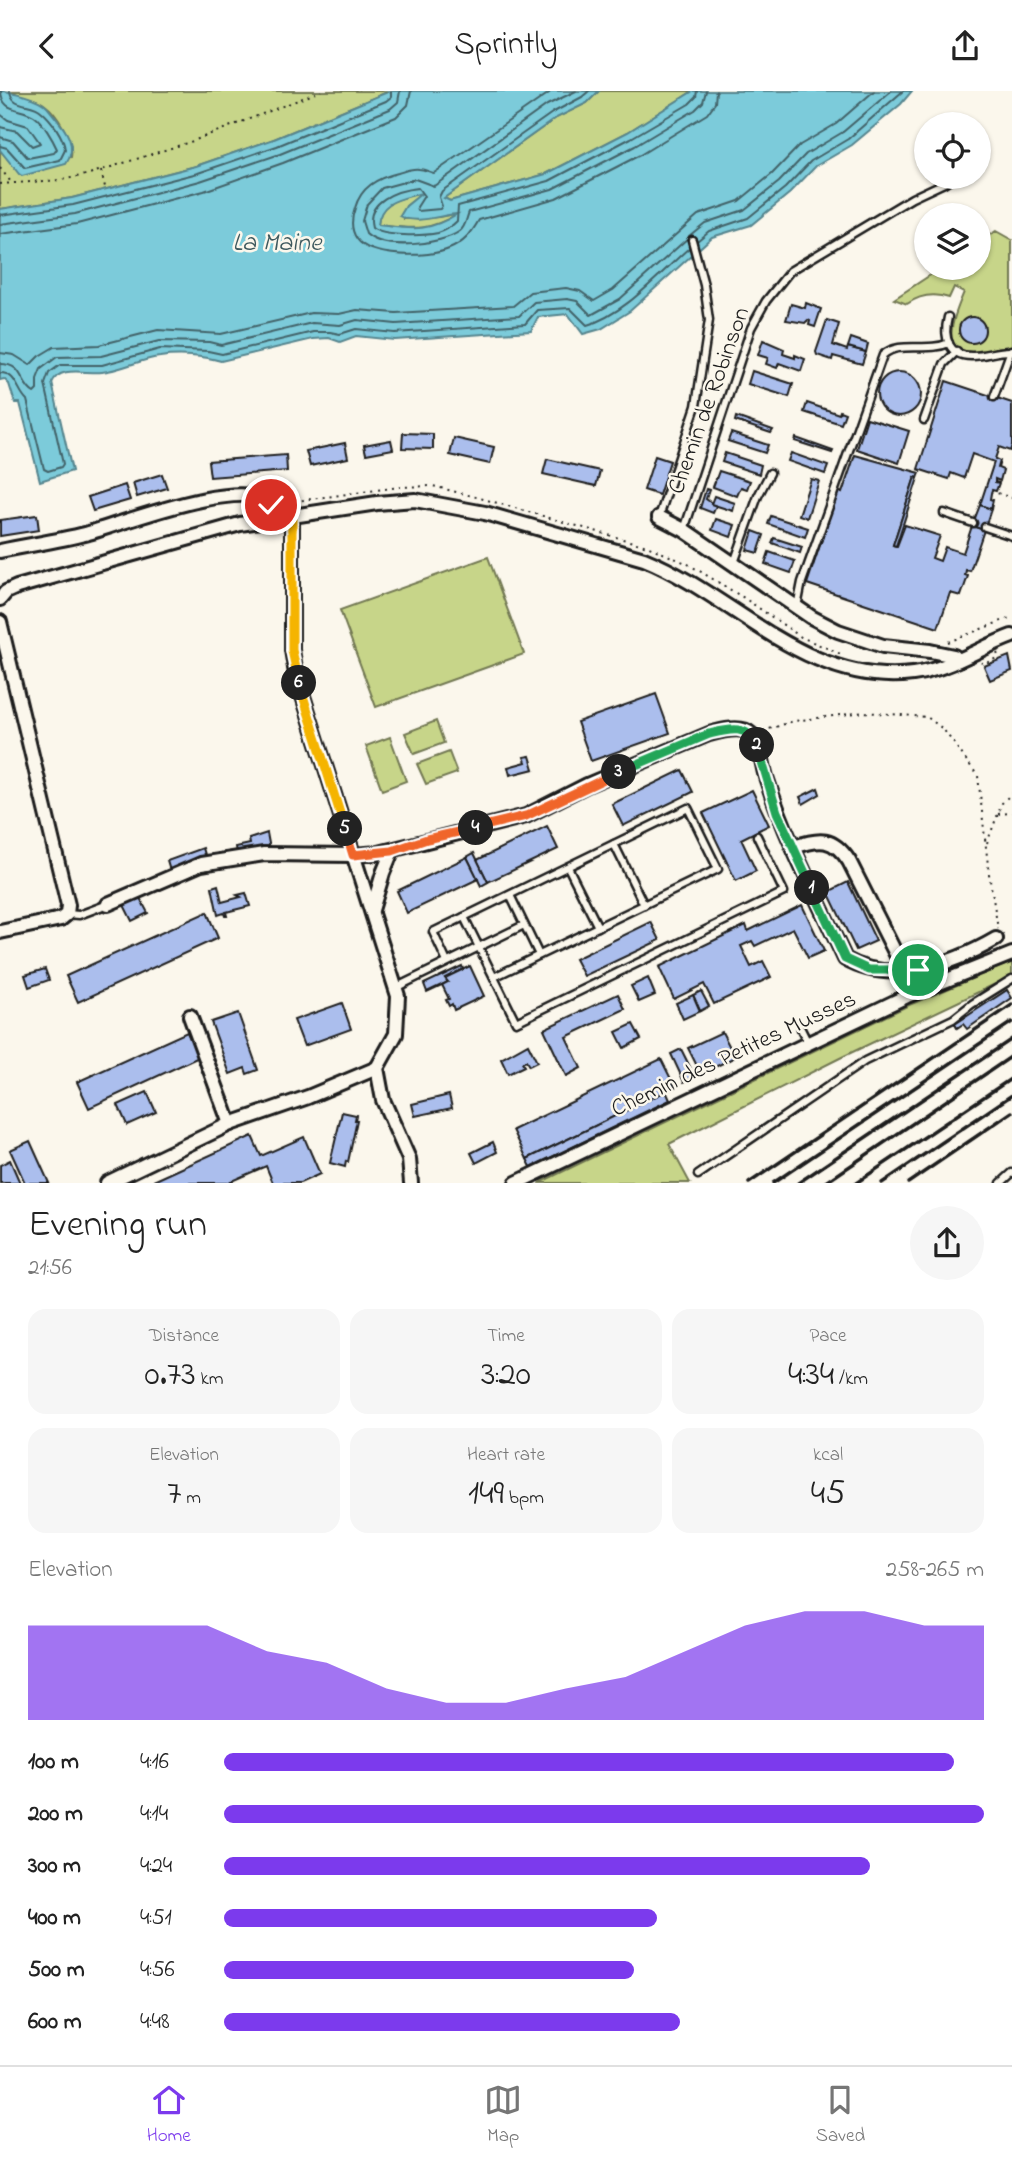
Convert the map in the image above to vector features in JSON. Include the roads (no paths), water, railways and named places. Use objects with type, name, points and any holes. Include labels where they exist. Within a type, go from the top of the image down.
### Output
[{"type":"street","points":[[0,551],[85,534],[208,498],[262,498],[271,505],[273,518]]},
{"type":"street","points":[[0,599],[16,587],[240,524],[314,515],[377,503],[415,500],[485,513],[644,559],[669,570],[798,652],[860,673],[914,674],[938,668],[1012,636]]},
{"type":"street","points":[[107,1183],[230,1124],[308,1097],[377,1068],[396,1034],[398,996],[296,674],[292,650],[292,516]]},
{"type":"street","points":[[659,517],[684,530],[825,625],[853,638],[883,646],[930,651],[954,656],[958,660]]},
{"type":"street","points":[[0,622],[68,910],[61,919],[0,932]]},
{"type":"street","points":[[930,651],[936,658],[938,668]]},
{"type":"street","points":[[108,904],[201,864],[264,854],[353,855],[392,851],[427,839],[526,816],[587,785],[709,734],[729,730],[744,731],[751,735],[761,754],[777,812],[845,959],[869,970],[918,970],[983,947],[996,939]]},
{"type":"street","points":[[794,848],[808,842],[832,842],[840,847],[901,964],[908,969]]},
{"type":"street","points":[[372,914],[392,851]]},
{"type":"street","name":"Chemin des Petites Musses","points":[[516,1183],[907,996],[1012,954]]},
{"type":"street","points":[[190,1016],[230,1124]]},
{"type":"street","points":[[377,1068],[383,1100],[409,1159],[411,1183]]},
{"type":"lane","name":"Chemin de Robinson","points":[[684,530],[751,328],[766,301],[790,271],[930,189]]},
{"type":"lane","points":[[659,517],[696,405],[709,320],[704,285],[692,240]]},
{"type":"lane","points":[[948,317],[945,333],[949,343],[957,351],[975,356],[995,351],[1011,351],[994,397]]},
{"type":"lane","points":[[797,607],[802,582],[883,355],[896,348],[928,349],[949,343]]},
{"type":"lane","points":[[924,420],[944,363],[957,351]]},
{"type":"lane","points":[[734,563],[758,496],[770,473]]},
{"type":"lane","points":[[944,513],[973,523]]},
{"type":"lane","points":[[985,527],[1012,536]]},
{"type":"lane","points":[[447,962],[433,932],[688,808],[718,869],[494,977]]},
{"type":"lane","points":[[464,917],[516,1022],[784,892],[757,836]]},
{"type":"lane","points":[[614,844],[644,905]]},
{"type":"lane","points":[[568,867],[598,927]]},
{"type":"lane","points":[[510,895],[539,955]]},
{"type":"lane","points":[[68,910],[79,915],[108,904]]},
{"type":"lane","points":[[395,988],[524,925]]},
{"type":"lane","points":[[698,1175],[865,1061],[953,1019],[1012,979]]},
{"type":"lane","points":[[801,1029],[808,1043]]},
{"type":"lane","points":[[1001,1183],[1012,1173]]},
{"type":"water","points":[[0,91],[25,96],[47,107],[70,141],[70,156],[66,164],[22,176],[19,174],[0,150]]},
{"type":"water","name":"La Maine","points":[[390,91],[599,91],[587,103],[556,118],[444,198],[450,201],[546,174],[628,132],[693,91],[912,91],[901,104],[852,145],[816,166],[790,193],[751,225],[712,237],[630,311],[601,329],[583,334],[568,314],[538,317],[531,331],[395,340],[356,336],[340,342],[329,338],[313,339],[221,361],[191,356],[167,356],[109,371],[67,372],[56,377],[52,383],[72,471],[40,481],[20,403],[15,403],[9,384],[4,379],[0,380],[0,209],[72,198],[196,166],[274,139]],"holes":[[[422,193],[406,206],[400,216],[406,219],[428,219],[457,214],[428,227],[400,228],[378,225],[383,210],[388,205]]]},
{"type":"railway","points":[[749,1183],[1012,1005]]},
{"type":"railway","points":[[773,1183],[1012,1022]]},
{"type":"railway","points":[[798,1183],[1012,1039]]},
{"type":"railway","points":[[825,1183],[1012,1056]]},
{"type":"railway","points":[[856,1183],[1012,1078]]},
{"type":"railway","points":[[882,1183],[1012,1095]]},
{"type":"railway","points":[[908,1183],[1012,1112]]}]
